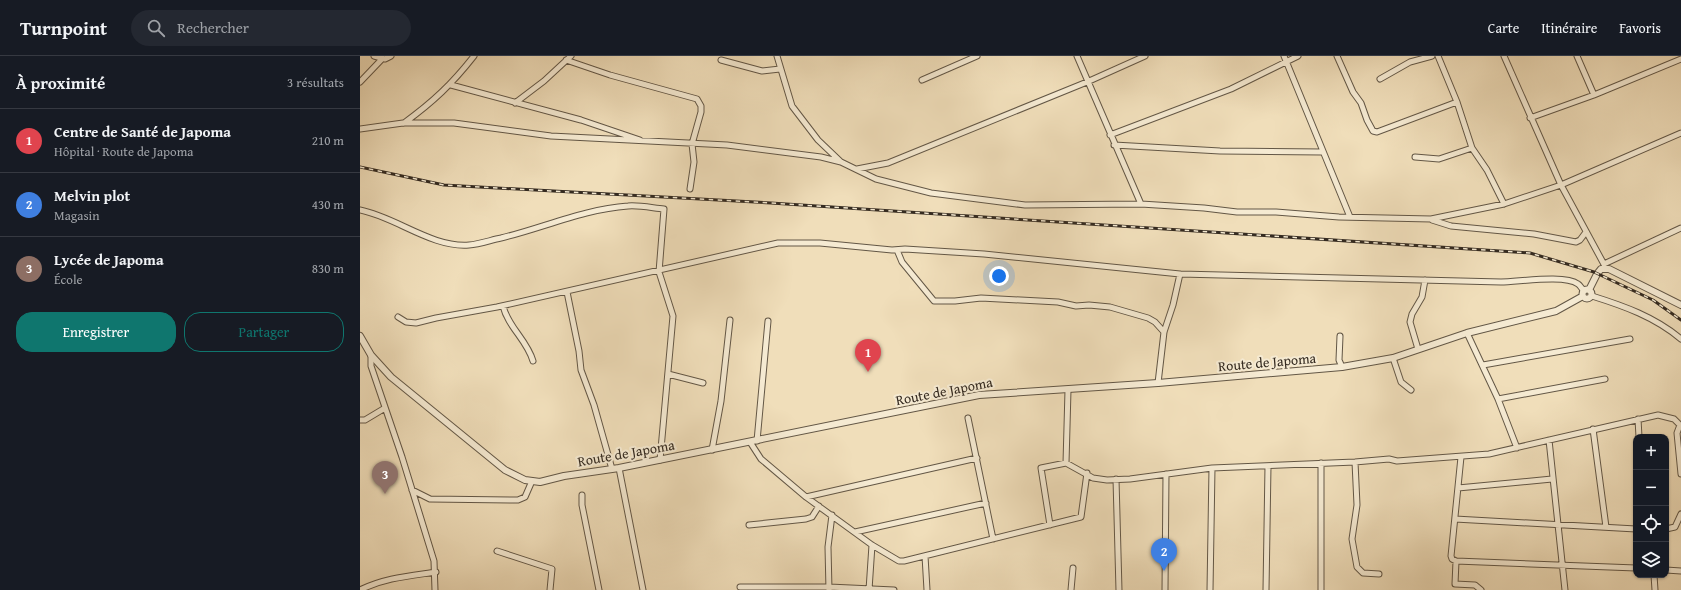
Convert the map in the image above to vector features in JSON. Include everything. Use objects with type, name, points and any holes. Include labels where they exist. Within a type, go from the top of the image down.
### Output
[{"type":"street","points":[[374,56],[382,59]]},
{"type":"street","points":[[360,82],[382,59],[391,56]]},
{"type":"street","points":[[403,123],[425,108],[451,85],[474,56]]},
{"type":"street","points":[[515,103],[544,81],[571,56]]},
{"type":"street","points":[[777,56],[792,106],[818,140],[840,162]]},
{"type":"street","points":[[922,80],[977,56]]},
{"type":"street","points":[[1076,56],[1141,204]]},
{"type":"street","points":[[856,169],[888,162],[1087,82],[1145,56]]},
{"type":"street","points":[[1284,56],[1322,152],[1350,217]]},
{"type":"street","points":[[1110,135],[1231,89],[1298,56]]},
{"type":"street","points":[[1337,56],[1353,92],[1361,103],[1373,131],[1377,132],[1457,102]]},
{"type":"street","points":[[1380,79],[1410,62],[1432,56]]},
{"type":"street","points":[[1438,56],[1457,102],[1472,148],[1487,170],[1504,204]]},
{"type":"street","points":[[1504,56],[1530,118],[1561,185],[1605,266],[1681,305]]},
{"type":"street","points":[[1577,56],[1594,95]]},
{"type":"street","points":[[1530,118],[1594,95],[1681,59]]},
{"type":"street","points":[[566,60],[610,75],[697,99],[701,106],[701,112],[692,144],[694,162],[690,189]]},
{"type":"street","points":[[721,60],[762,71],[780,69]]},
{"type":"street","points":[[451,85],[616,131],[642,141]]},
{"type":"street","points":[[360,129],[403,123],[454,123],[552,136],[728,145],[815,156],[840,162],[890,183],[931,193],[966,199],[1025,205],[1141,204],[1204,208],[1237,212],[1282,212],[1350,217],[1432,219],[1504,204],[1561,185],[1681,133]]},
{"type":"street","points":[[1114,145],[1220,151],[1322,152]]},
{"type":"street","points":[[1415,156],[1439,159],[1472,148]]},
{"type":"street","points":[[360,210],[377,214],[427,237],[458,245],[469,245],[527,232],[588,213],[627,206],[663,209],[659,272],[673,316],[660,460]]},
{"type":"street","points":[[1432,219],[1451,226],[1534,234],[1576,242],[1580,240],[1586,232]]},
{"type":"street","points":[[1587,293],[1597,274],[1605,266],[1681,228]]},
{"type":"street","points":[[398,317],[406,322],[416,323],[503,306],[659,272],[778,243],[840,244],[896,250],[905,248],[991,254],[1180,274],[1501,282],[1550,279],[1571,281],[1578,284],[1587,293],[1630,308],[1667,327],[1681,339]]},
{"type":"street","points":[[896,250],[902,262],[934,301],[955,301],[981,298],[1058,302],[1076,306],[1110,307],[1148,318],[1155,322],[1164,332]]},
{"type":"street","points":[[1158,383],[1164,332],[1173,305],[1180,274]]},
{"type":"street","points":[[1418,349],[1410,322],[1412,314],[1422,296],[1425,280]]},
{"type":"street","points":[[568,292],[580,351],[581,370],[594,404],[612,469]]},
{"type":"street","name":"Route de Japoma","points":[[360,336],[371,355],[391,377],[505,470],[513,476],[540,482],[564,476],[619,468],[712,450],[979,395],[1068,390],[1342,367],[1393,358],[1467,333],[1556,310],[1587,293]]},
{"type":"street","points":[[503,306],[505,316],[528,346],[533,361]]},
{"type":"street","points":[[712,450],[721,401],[730,320]]},
{"type":"street","points":[[757,441],[768,321]]},
{"type":"street","points":[[1467,333],[1498,399],[1516,448]]},
{"type":"street","points":[[1340,336],[1339,360],[1342,367]]},
{"type":"street","points":[[1483,365],[1630,339]]},
{"type":"street","points":[[371,355],[371,366],[386,408],[434,561],[436,572],[435,590]]},
{"type":"street","points":[[1393,358],[1401,382],[1411,390]]},
{"type":"street","points":[[668,374],[703,383]]},
{"type":"street","points":[[1498,399],[1605,379]]},
{"type":"street","points":[[1066,463],[1068,390]]},
{"type":"street","points":[[360,420],[365,420],[386,408]]},
{"type":"street","points":[[1050,525],[1041,468],[1066,463],[1093,478],[1116,479],[1212,468],[1461,457],[1489,454],[1658,415],[1668,416],[1680,425],[1677,433],[1681,474]]},
{"type":"street","points":[[968,418],[993,539]]},
{"type":"street","points":[[1638,419],[1639,434]]},
{"type":"street","points":[[1593,429],[1606,527]]},
{"type":"street","points":[[1549,440],[1565,590]]},
{"type":"street","points":[[750,442],[761,459],[806,497],[872,545],[899,561],[904,562],[1081,517],[1086,473]]},
{"type":"street","points":[[1461,457],[1450,556],[1452,559],[1456,561],[1505,562],[1562,567],[1633,568]]},
{"type":"street","points":[[806,497],[977,458]]},
{"type":"street","points":[[1356,462],[1357,505],[1352,538],[1357,567],[1363,572],[1379,574]]},
{"type":"street","points":[[1321,463],[1321,590]]},
{"type":"street","points":[[1266,590],[1268,466]]},
{"type":"street","points":[[619,468],[643,590]]},
{"type":"street","points":[[1210,590],[1212,468]]},
{"type":"street","points":[[1165,590],[1166,474]]},
{"type":"street","points":[[1116,479],[1119,590]]},
{"type":"street","points":[[1458,488],[1552,479]]},
{"type":"street","points":[[412,490],[430,499],[518,500],[525,497],[532,481]]},
{"type":"street","points":[[582,495],[582,505],[599,590]]},
{"type":"street","points":[[855,532],[986,503]]},
{"type":"street","points":[[749,525],[806,519],[812,517],[820,506]]},
{"type":"street","points":[[1669,528],[1675,527],[1681,514]]},
{"type":"street","points":[[829,588],[828,547],[832,515]]},
{"type":"street","points":[[1455,518],[1633,529]]},
{"type":"street","points":[[869,589],[872,545]]},
{"type":"street","points":[[497,551],[552,569],[550,590]]},
{"type":"street","points":[[925,556],[927,590]]},
{"type":"street","points":[[1456,561],[1454,581],[1458,588],[1475,585],[1481,590]]},
{"type":"street","points":[[1072,590],[1073,568]]},
{"type":"street","points":[[1669,570],[1681,571]]},
{"type":"street","points":[[360,590],[396,577],[436,572]]},
{"type":"street","points":[[1654,578],[1655,590]]},
{"type":"street","points":[[740,587],[778,589],[829,588],[894,590]]},
{"type":"railway","points":[[360,167],[444,185],[771,203],[1530,253],[1594,272],[1653,300],[1681,320]]},
{"type":"place","name":"Centre de Santé de Japoma","points":[[868,372]]},
{"type":"place","name":"Lycée de Japoma","points":[[385,494]]},
{"type":"place","name":"Melvin plot","points":[[1164,571]]}]
